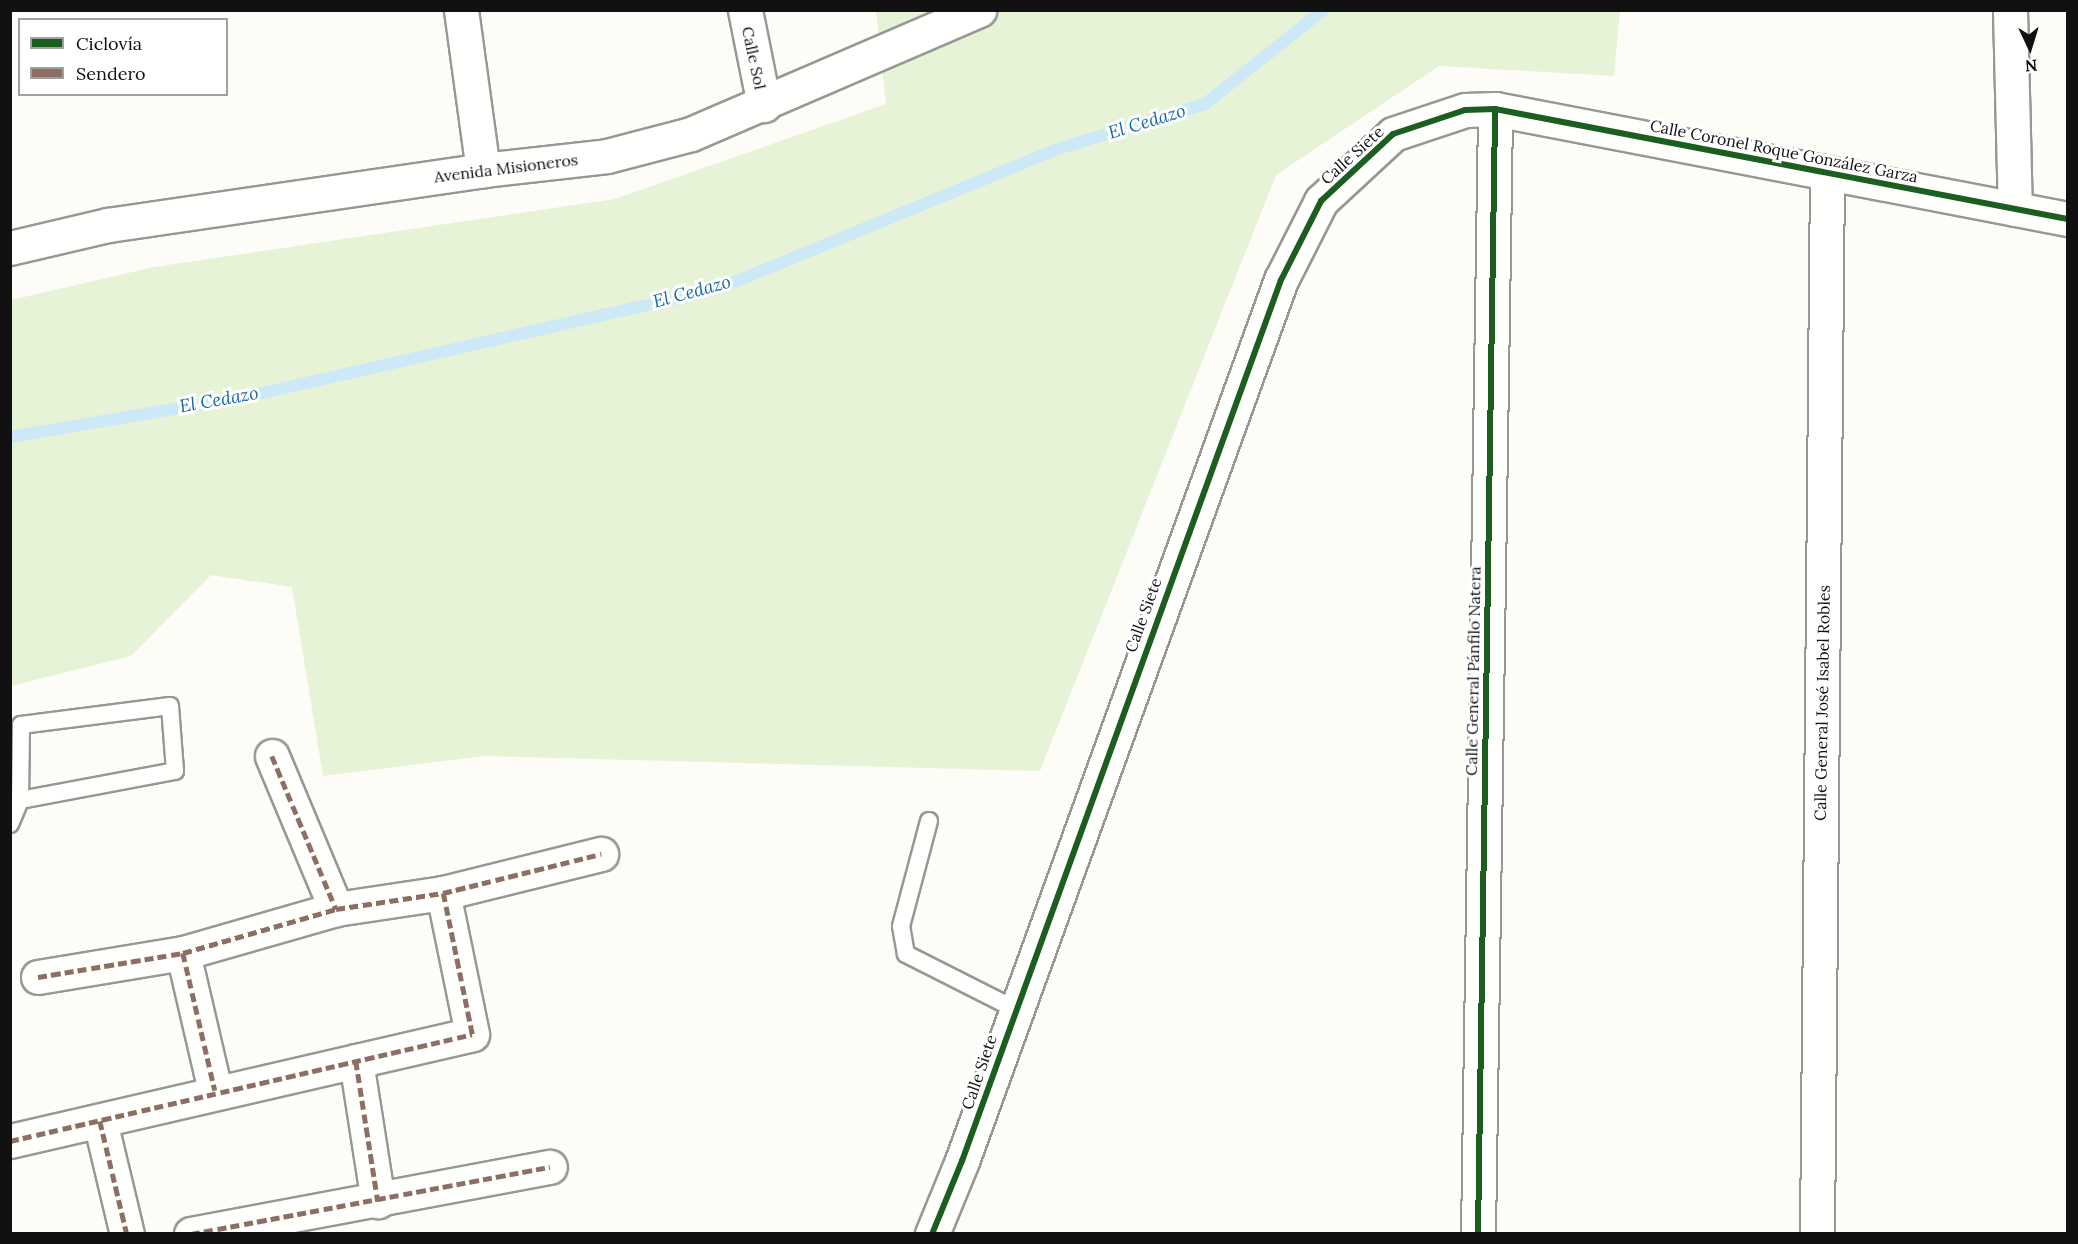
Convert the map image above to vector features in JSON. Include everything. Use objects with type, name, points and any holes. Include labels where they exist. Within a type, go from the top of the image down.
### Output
[{"type":"street","points":[[460,10],[483,170]]},
{"type":"street","name":"Calle Sol","points":[[745,10],[764,105]]},
{"type":"street","name":"Avenida Misioneros","points":[[10,248],[108,225],[483,170],[607,156],[691,134],[764,105],[979,10]]},
{"type":"street","points":[[2010,10],[2014,209]]},
{"type":"street","name":"Calle Coronel Roque González Garza","points":[[1495,109],[2067,219]]},
{"type":"street","name":"Calle Siete","points":[[932,1233],[1016,1009],[1281,280],[1321,201],[1393,134],[1465,110],[1495,109]]},
{"type":"street","name":"Calle General Pánfilo Natera","points":[[1478,1233],[1495,109]]},
{"type":"street","name":"Calle General José Isabel Robles","points":[[1817,1233],[1827,173]]},
{"type":"street","points":[[272,756],[336,909]]},
{"type":"street","points":[[38,976],[183,953],[336,909],[443,893],[601,854]]},
{"type":"street","points":[[10,1141],[100,1121],[215,1090],[472,1034],[443,893]]},
{"type":"street","points":[[183,953],[215,1090]]},
{"type":"street","points":[[356,1061],[378,1202]]},
{"type":"street","points":[[100,1121],[127,1233]]},
{"type":"street","points":[[195,1233],[378,1202],[550,1167]]},
{"type":"lane","points":[[10,824],[20,800],[21,725],[170,706],[175,771],[20,800]]},
{"type":"lane","points":[[930,822],[901,926],[906,954],[1016,1009]]},
{"type":"green space","points":[[876,11],[1620,11],[1614,76],[1439,66],[1276,175],[1040,771],[484,756],[323,776],[292,587],[211,575],[131,656],[11,686],[11,300],[154,267],[615,199],[886,104]]},
{"type":"waterway","name":"El Cedazo","points":[[10,437],[245,397],[720,288],[1054,150],[1205,104],[1323,10]]},
{"type":"marked path","points":[[272,756],[336,909]]},
{"type":"marked path","points":[[38,977],[183,953],[336,909],[443,893],[601,854]]},
{"type":"marked path","points":[[10,1141],[472,1034],[443,893]]},
{"type":"marked path","points":[[183,953],[215,1090]]},
{"type":"marked path","points":[[356,1061],[378,1201]]},
{"type":"marked path","points":[[100,1121],[127,1234]]},
{"type":"marked path","points":[[191,1234],[550,1167]]},
{"type":"cycle path","points":[[932,1234],[962,1161],[1281,280],[1321,201],[1393,134],[1465,110],[1495,109],[2068,219]]},
{"type":"cycle path","points":[[1478,1234],[1495,109]]}]
